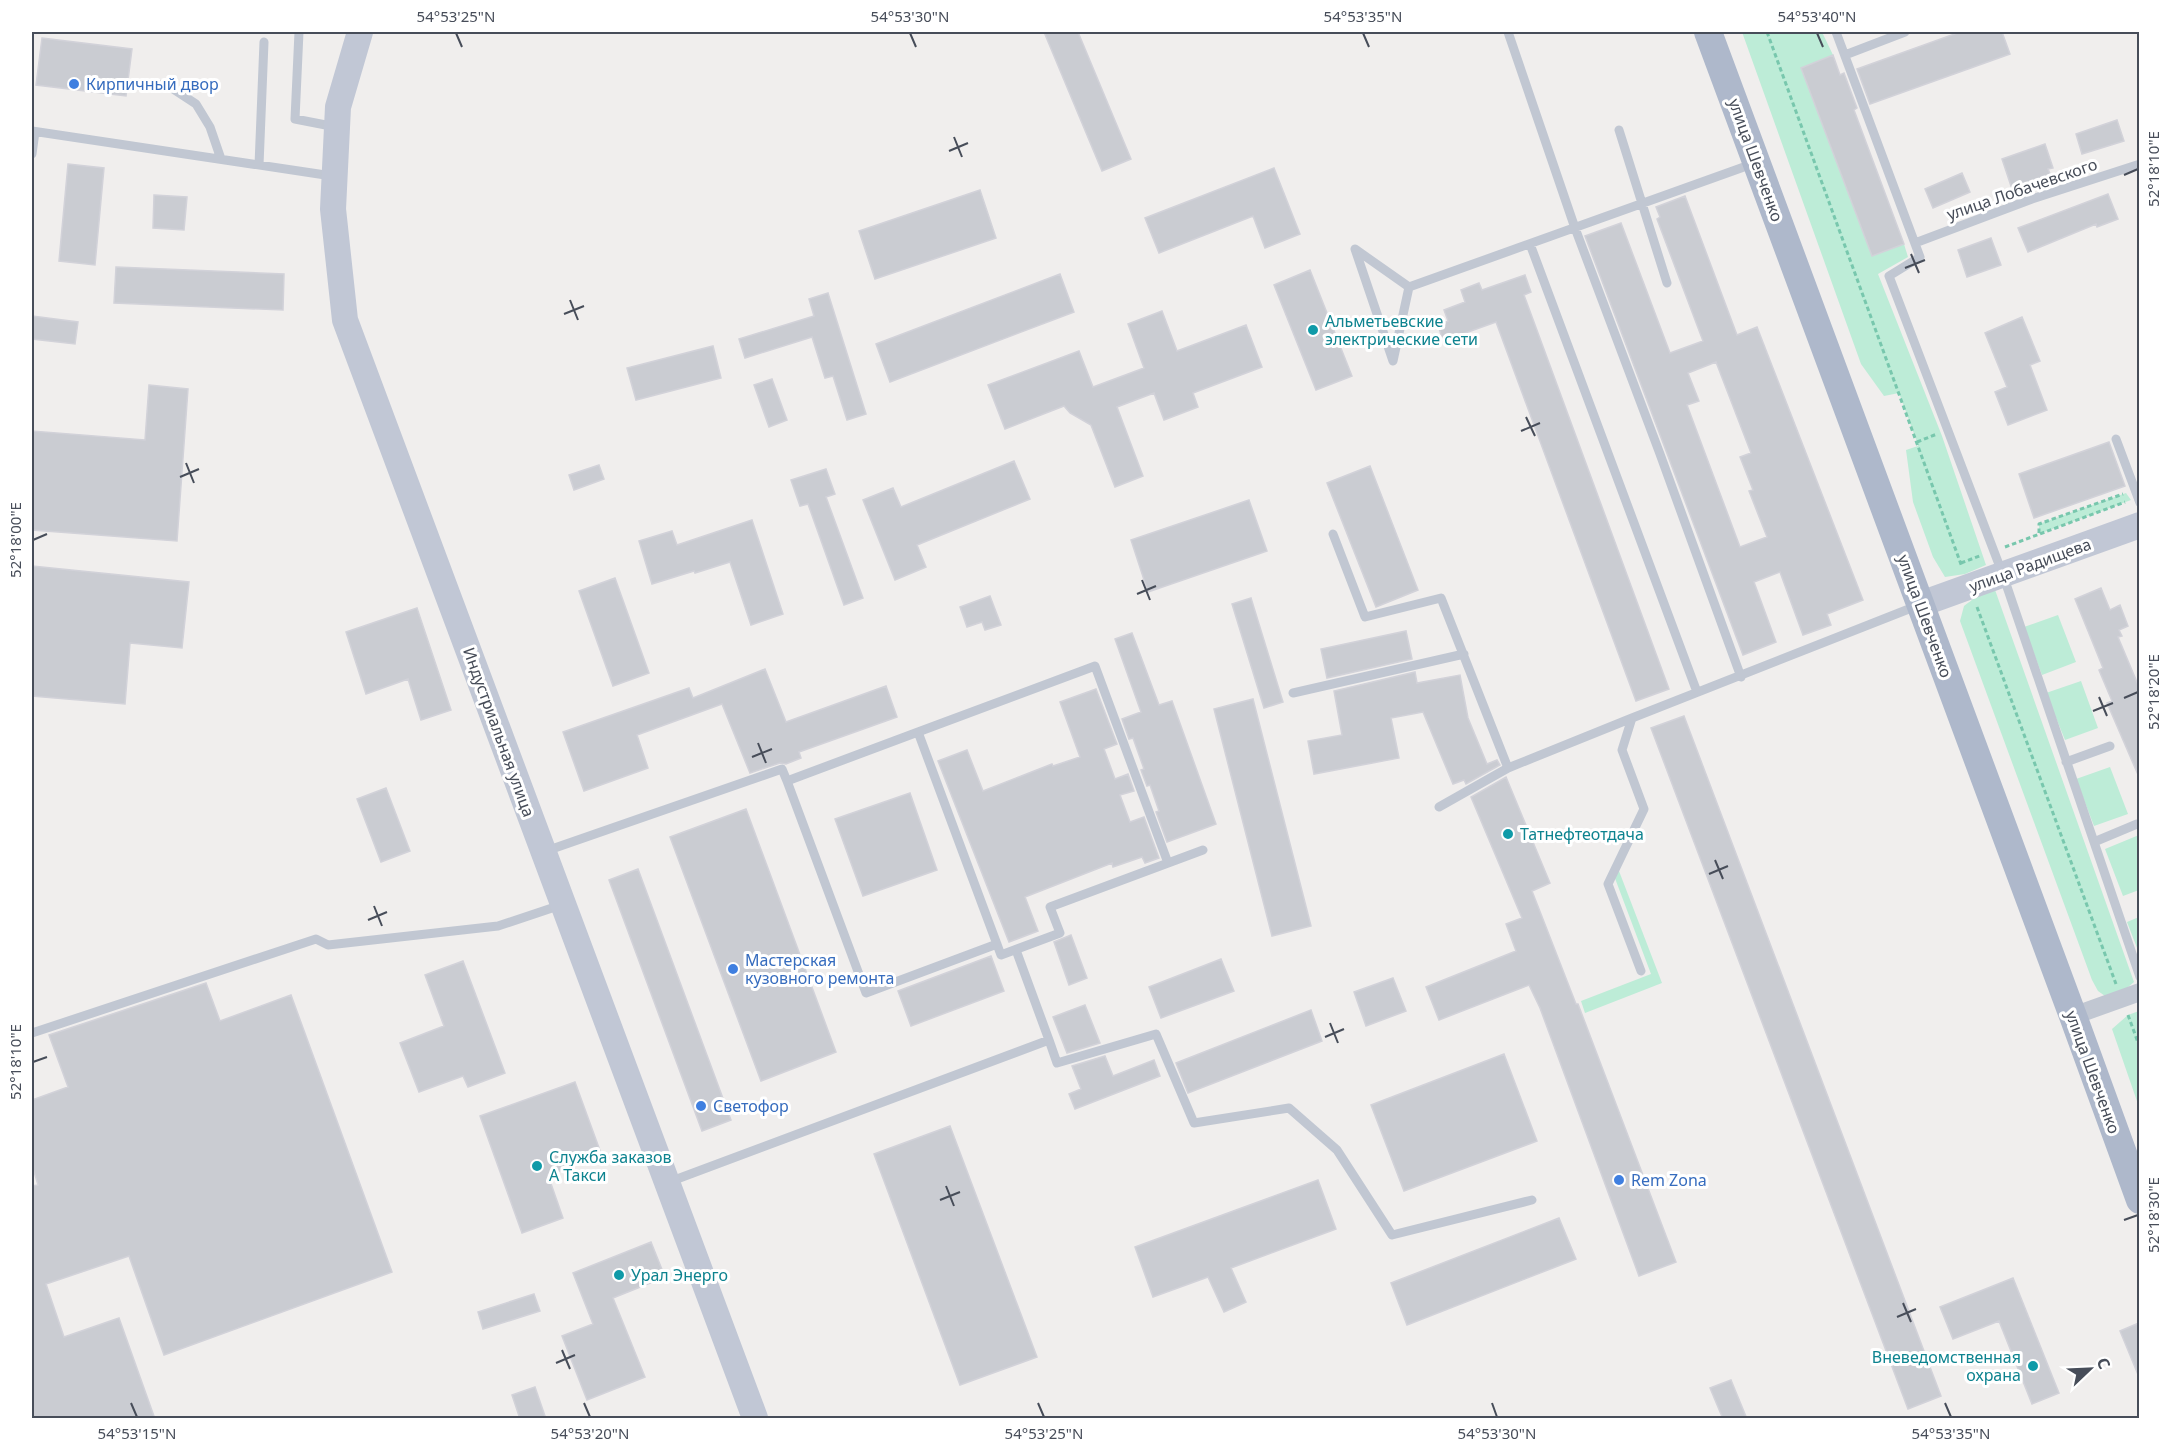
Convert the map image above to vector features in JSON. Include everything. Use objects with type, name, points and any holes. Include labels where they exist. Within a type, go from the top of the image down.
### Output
[{"type":"main road","name":"улица Шевченко","points":[[1708,32],[1921,604],[2139,1200]]},
{"type":"street","name":"Индустриальная улица","points":[[360,32],[338,107],[333,209],[345,320],[755,1419]]},
{"type":"street","name":"улица Радищева","points":[[1921,604],[2139,525]]},
{"type":"street","points":[[2073,1016],[2139,992]]},
{"type":"lane","points":[[299,32],[295,119],[338,127]]},
{"type":"lane","points":[[1508,32],[1575,228],[1741,677]]},
{"type":"lane","points":[[1836,32],[1920,257],[1889,276],[2003,575],[2139,977]]},
{"type":"lane","points":[[1845,55],[1905,32]]},
{"type":"lane","points":[[259,165],[264,42]]},
{"type":"lane","points":[[164,83],[196,104],[210,127],[221,159]]},
{"type":"lane","points":[[1619,130],[1667,284]]},
{"type":"lane","points":[[32,154],[33,131],[335,176]]},
{"type":"lane","points":[[1408,287],[1757,162]]},
{"type":"lane","name":"улица Лобачевского","points":[[1915,243],[2032,199],[2139,164]]},
{"type":"lane","points":[[1530,244],[1697,692]]},
{"type":"lane","points":[[1354,249],[1408,287],[1402,319],[1393,360],[1354,249]]},
{"type":"lane","points":[[2116,439],[2135,502]]},
{"type":"lane","points":[[1333,534],[1365,617],[1441,598],[1508,768]]},
{"type":"lane","points":[[1438,807],[1508,768],[1921,604]]},
{"type":"lane","points":[[1293,693],[1464,654]]},
{"type":"lane","points":[[787,781],[1095,666],[1168,863]]},
{"type":"lane","points":[[1632,718],[1622,750],[1644,809],[1608,884],[1641,971]]},
{"type":"lane","points":[[918,732],[1001,955],[1060,933],[1050,907],[1203,850]]},
{"type":"lane","points":[[2066,762],[2110,746]]},
{"type":"lane","points":[[544,852],[782,769],[866,993],[997,944]]},
{"type":"lane","points":[[2094,842],[2137,824]]},
{"type":"lane","points":[[32,1033],[316,939],[328,945],[498,926],[563,904]]},
{"type":"lane","points":[[1016,950],[1057,1063],[1156,1034],[1194,1123],[1289,1108],[1337,1150],[1392,1235],[1532,1200]]},
{"type":"lane","points":[[667,1183],[1049,1040]]},
{"type":"path","points":[[1767,32],[1961,563]]},
{"type":"path","points":[[1917,442],[1948,429]]},
{"type":"path","points":[[2126,493],[2039,524],[2039,534],[2135,502]]},
{"type":"path","points":[[1979,613],[2139,1048]]},
{"type":"green space","points":[[1742,32],[1822,32],[1833,55],[1801,68],[1872,256],[1904,244],[1908,257],[1878,274],[1942,436],[1986,565],[1965,574],[1945,577],[1933,557],[1913,502],[1906,450],[1918,446],[1917,442],[1899,393],[1884,396],[1861,364]]},
{"type":"green space","points":[[2126,493],[2131,500],[2039,534],[2039,524]]},
{"type":"green space","points":[[1994,587],[2134,982],[2120,994],[2105,996],[2098,991],[2092,980],[1960,621],[1964,606],[1981,593]]},
{"type":"green space","points":[[2058,615],[2076,662],[2042,675],[2024,627]]},
{"type":"green space","points":[[2081,681],[2098,728],[2065,740],[2046,693]]},
{"type":"green space","points":[[2110,767],[2128,814],[2094,826],[2076,779]]},
{"type":"green space","points":[[2139,835],[2139,890],[2123,896],[2105,849]]},
{"type":"green space","points":[[1619,871],[1662,983],[1585,1013],[1581,1001],[1651,974],[1613,873]]},
{"type":"green space","points":[[2139,917],[2139,953],[2127,922]]},
{"type":"green space","points":[[2140,1011],[2139,1107],[2112,1029],[2128,1015]]},
{"type":"building","points":[[1044,32],[1078,32],[1131,159],[1102,171]]},
{"type":"building","points":[[1960,32],[2002,32],[2010,54],[1870,104],[1857,69]]},
{"type":"building","points":[[42,38],[132,49],[126,96],[36,85]]},
{"type":"building","points":[[1833,55],[1840,75],[1844,73],[1857,108],[1854,110],[1904,244],[1872,256],[1801,68]]},
{"type":"building","points":[[2117,120],[2124,141],[2082,154],[2076,134]]},
{"type":"building","points":[[2045,144],[2053,168],[2048,169],[2051,176],[2012,189],[2002,159]]},
{"type":"building","points":[[68,164],[104,168],[95,265],[59,261]]},
{"type":"building","points":[[1274,168],[1300,234],[1265,248],[1253,216],[1159,253],[1145,218]]},
{"type":"building","points":[[1962,173],[1970,192],[1933,208],[1925,189]]},
{"type":"building","points":[[980,190],[996,238],[875,279],[859,231]]},
{"type":"building","points":[[2108,194],[2118,219],[2097,227],[2096,224],[2028,252],[2018,228]]},
{"type":"building","points":[[154,195],[187,197],[184,230],[153,228]]},
{"type":"building","points":[[1685,196],[1737,335],[1757,327],[1863,600],[1827,614],[1831,625],[1803,635],[1780,572],[1754,582],[1776,642],[1743,655],[1585,236],[1621,223],[1670,353],[1703,341],[1657,219],[1660,217],[1656,207]],"holes":[[[1716,362],[1751,453],[1740,457],[1753,490],[1749,491],[1767,537],[1740,547],[1687,405],[1699,401],[1688,373]]]},
{"type":"building","points":[[1991,238],[2001,265],[1967,277],[1958,250]]},
{"type":"building","points":[[116,267],[284,274],[283,310],[114,303]]},
{"type":"building","name":"Альметьевские электрические сети","points":[[1310,270],[1352,376],[1316,390],[1274,285]]},
{"type":"building","points":[[1060,274],[1074,312],[890,382],[876,344]]},
{"type":"building","points":[[1525,275],[1531,292],[1524,295],[1669,689],[1636,701],[1496,322],[1443,341],[1438,325],[1448,321],[1444,310],[1465,302],[1461,290],[1479,283],[1482,290]]},
{"type":"building","points":[[828,293],[866,414],[847,420],[833,376],[825,378],[812,337],[745,358],[739,339],[814,316],[809,299]]},
{"type":"building","points":[[1162,311],[1177,351],[1246,325],[1262,367],[1193,393],[1198,407],[1164,420],[1154,393],[1117,407],[1143,476],[1115,487],[1091,425],[1070,413],[1064,406],[1005,429],[988,385],[1079,351],[1093,387],[1144,368],[1128,324]]},
{"type":"building","points":[[32,316],[78,322],[75,344],[32,339]]},
{"type":"building","points":[[2022,317],[2040,361],[2030,365],[2047,410],[2008,425],[1995,392],[2007,387],[1985,333]]},
{"type":"building","points":[[713,346],[721,378],[636,400],[627,368]]},
{"type":"building","points":[[772,379],[787,420],[769,427],[754,385]]},
{"type":"building","points":[[149,385],[188,389],[177,541],[32,530],[32,431],[145,440]]},
{"type":"building","points":[[2109,442],[2125,486],[2034,518],[2019,474]]},
{"type":"building","points":[[1014,461],[1030,499],[917,545],[926,567],[895,580],[863,500],[893,488],[901,507]]},
{"type":"building","points":[[599,465],[604,479],[574,490],[569,475]]},
{"type":"building","points":[[1370,466],[1418,590],[1376,607],[1327,483]]},
{"type":"building","points":[[826,469],[835,494],[826,497],[863,598],[844,605],[808,504],[800,506],[791,480]]},
{"type":"building","points":[[1249,500],[1267,551],[1148,592],[1131,540]]},
{"type":"building","points":[[752,520],[783,614],[751,625],[730,562],[652,584],[639,541],[672,531],[677,545]]},
{"type":"building","points":[[32,566],[189,582],[182,648],[130,643],[125,704],[32,696]]},
{"type":"building","points":[[615,578],[649,673],[613,686],[579,591]]},
{"type":"building","points":[[2101,588],[2110,610],[2120,605],[2128,626],[2119,630],[2122,636],[2118,637],[2139,687],[2139,777],[2107,703],[2112,701],[2099,670],[2103,668],[2075,599]]},
{"type":"building","points":[[990,596],[1001,625],[985,630],[982,622],[967,627],[960,607]]},
{"type":"building","points":[[1251,598],[1283,702],[1264,708],[1232,604]]},
{"type":"building","points":[[417,608],[451,710],[421,720],[408,679],[366,694],[346,632]]},
{"type":"building","points":[[1406,631],[1412,659],[1327,678],[1321,649]]},
{"type":"building","points":[[1132,633],[1159,705],[1172,701],[1216,824],[1167,842],[1156,812],[1159,811],[1150,785],[1147,786],[1141,770],[1144,769],[1133,738],[1129,739],[1122,719],[1141,712],[1115,639]]},
{"type":"building","points":[[765,669],[786,722],[886,686],[897,717],[799,752],[801,758],[786,764],[780,763],[750,773],[722,704],[637,735],[648,768],[584,791],[563,732],[689,688],[693,698]]},
{"type":"building","points":[[1415,672],[1417,683],[1460,675],[1468,718],[1487,764],[1497,760],[1500,765],[1466,784],[1464,780],[1453,784],[1423,712],[1391,718],[1399,758],[1314,774],[1308,741],[1342,735],[1334,691]]},
{"type":"building","points":[[1096,689],[1117,744],[1104,749],[1115,779],[1128,774],[1134,791],[1120,795],[1130,822],[1144,817],[1159,858],[1145,863],[1142,857],[1113,867],[1112,863],[1025,897],[1038,931],[1009,942],[938,761],[967,750],[983,791],[1052,764],[1053,766],[1080,757],[1060,702]]},
{"type":"building","points":[[1253,699],[1311,926],[1272,936],[1214,709]]},
{"type":"building","points":[[1684,716],[1941,1396],[1908,1409],[1651,728]]},
{"type":"building","points":[[1506,777],[1550,883],[1532,891],[1576,1004],[1578,1004],[1676,1262],[1639,1276],[1540,1008],[1529,985],[1439,1020],[1426,987],[1516,951],[1506,924],[1522,918],[1471,797]]},
{"type":"building","points":[[386,788],[410,851],[381,862],[357,799]]},
{"type":"building","points":[[910,793],[937,870],[863,896],[835,819]]},
{"type":"building","points":[[746,809],[836,1052],[761,1081],[670,837]]},
{"type":"building","points":[[638,869],[731,1120],[702,1131],[609,880]]},
{"type":"building","points":[[1071,935],[1087,978],[1069,985],[1054,942]]},
{"type":"building","points":[[991,956],[1004,991],[911,1026],[898,991]]},
{"type":"building","points":[[1221,959],[1234,991],[1161,1018],[1149,987]]},
{"type":"building","points":[[463,961],[505,1073],[468,1087],[463,1076],[419,1092],[400,1043],[444,1026],[425,975]]},
{"type":"building","points":[[1393,978],[1406,1011],[1366,1026],[1354,992]]},
{"type":"building","points":[[206,983],[220,1021],[291,995],[392,1272],[164,1355],[129,1256],[46,1284],[64,1337],[119,1318],[155,1419],[32,1419],[32,1186],[38,1185],[32,1165],[32,1100],[68,1087],[49,1035]]},
{"type":"building","points":[[1085,1005],[1100,1043],[1067,1053],[1053,1017]]},
{"type":"building","points":[[1311,1010],[1322,1041],[1188,1093],[1176,1063]]},
{"type":"building","points":[[1504,1054],[1537,1141],[1404,1191],[1371,1105]]},
{"type":"building","points":[[1105,1056],[1113,1076],[1154,1060],[1160,1076],[1075,1109],[1069,1094],[1081,1089],[1072,1066]]},
{"type":"building","name":"Служба заказов А Такси","points":[[575,1082],[602,1156],[548,1175],[563,1218],[522,1233],[480,1116]]},
{"type":"building","points":[[950,1126],[1037,1357],[960,1385],[874,1154]]},
{"type":"building","points":[[1318,1180],[1336,1229],[1231,1268],[1246,1302],[1224,1312],[1208,1277],[1153,1297],[1135,1247]]},
{"type":"building","points":[[1559,1218],[1576,1259],[1407,1325],[1391,1283]]},
{"type":"building","points":[[651,1242],[665,1277],[613,1298],[645,1377],[587,1400],[562,1336],[593,1324],[573,1273]]},
{"type":"building","name":"Вневедомственная охрана","points":[[2013,1278],[2059,1393],[2032,1404],[1999,1321],[1953,1339],[1940,1307]]},
{"type":"building","points":[[534,1294],[540,1311],[483,1329],[478,1312]]},
{"type":"building","points":[[2139,1323],[2139,1377],[2120,1331]]},
{"type":"building","points":[[1731,1380],[1747,1419],[1723,1419],[1710,1388]]},
{"type":"building","points":[[535,1387],[546,1419],[520,1419],[512,1395]]},
{"type":"place","name":"Кирпичный двор","points":[[74,84]]},
{"type":"place","name":"Альметьевские электрические сети","points":[[1313,330]]},
{"type":"place","name":"Татнефтеотдача","points":[[1508,834]]},
{"type":"place","name":"Мастерская кузовного ремонта","points":[[733,969]]},
{"type":"place","name":"Светофор","points":[[701,1106]]},
{"type":"place","name":"Служба заказов А Такси","points":[[537,1166]]},
{"type":"place","name":"Rem Zona","points":[[1619,1180]]},
{"type":"place","name":"Урал Энерго","points":[[619,1275]]},
{"type":"place","name":"Вневедомственная охрана","points":[[2033,1366]]}]
